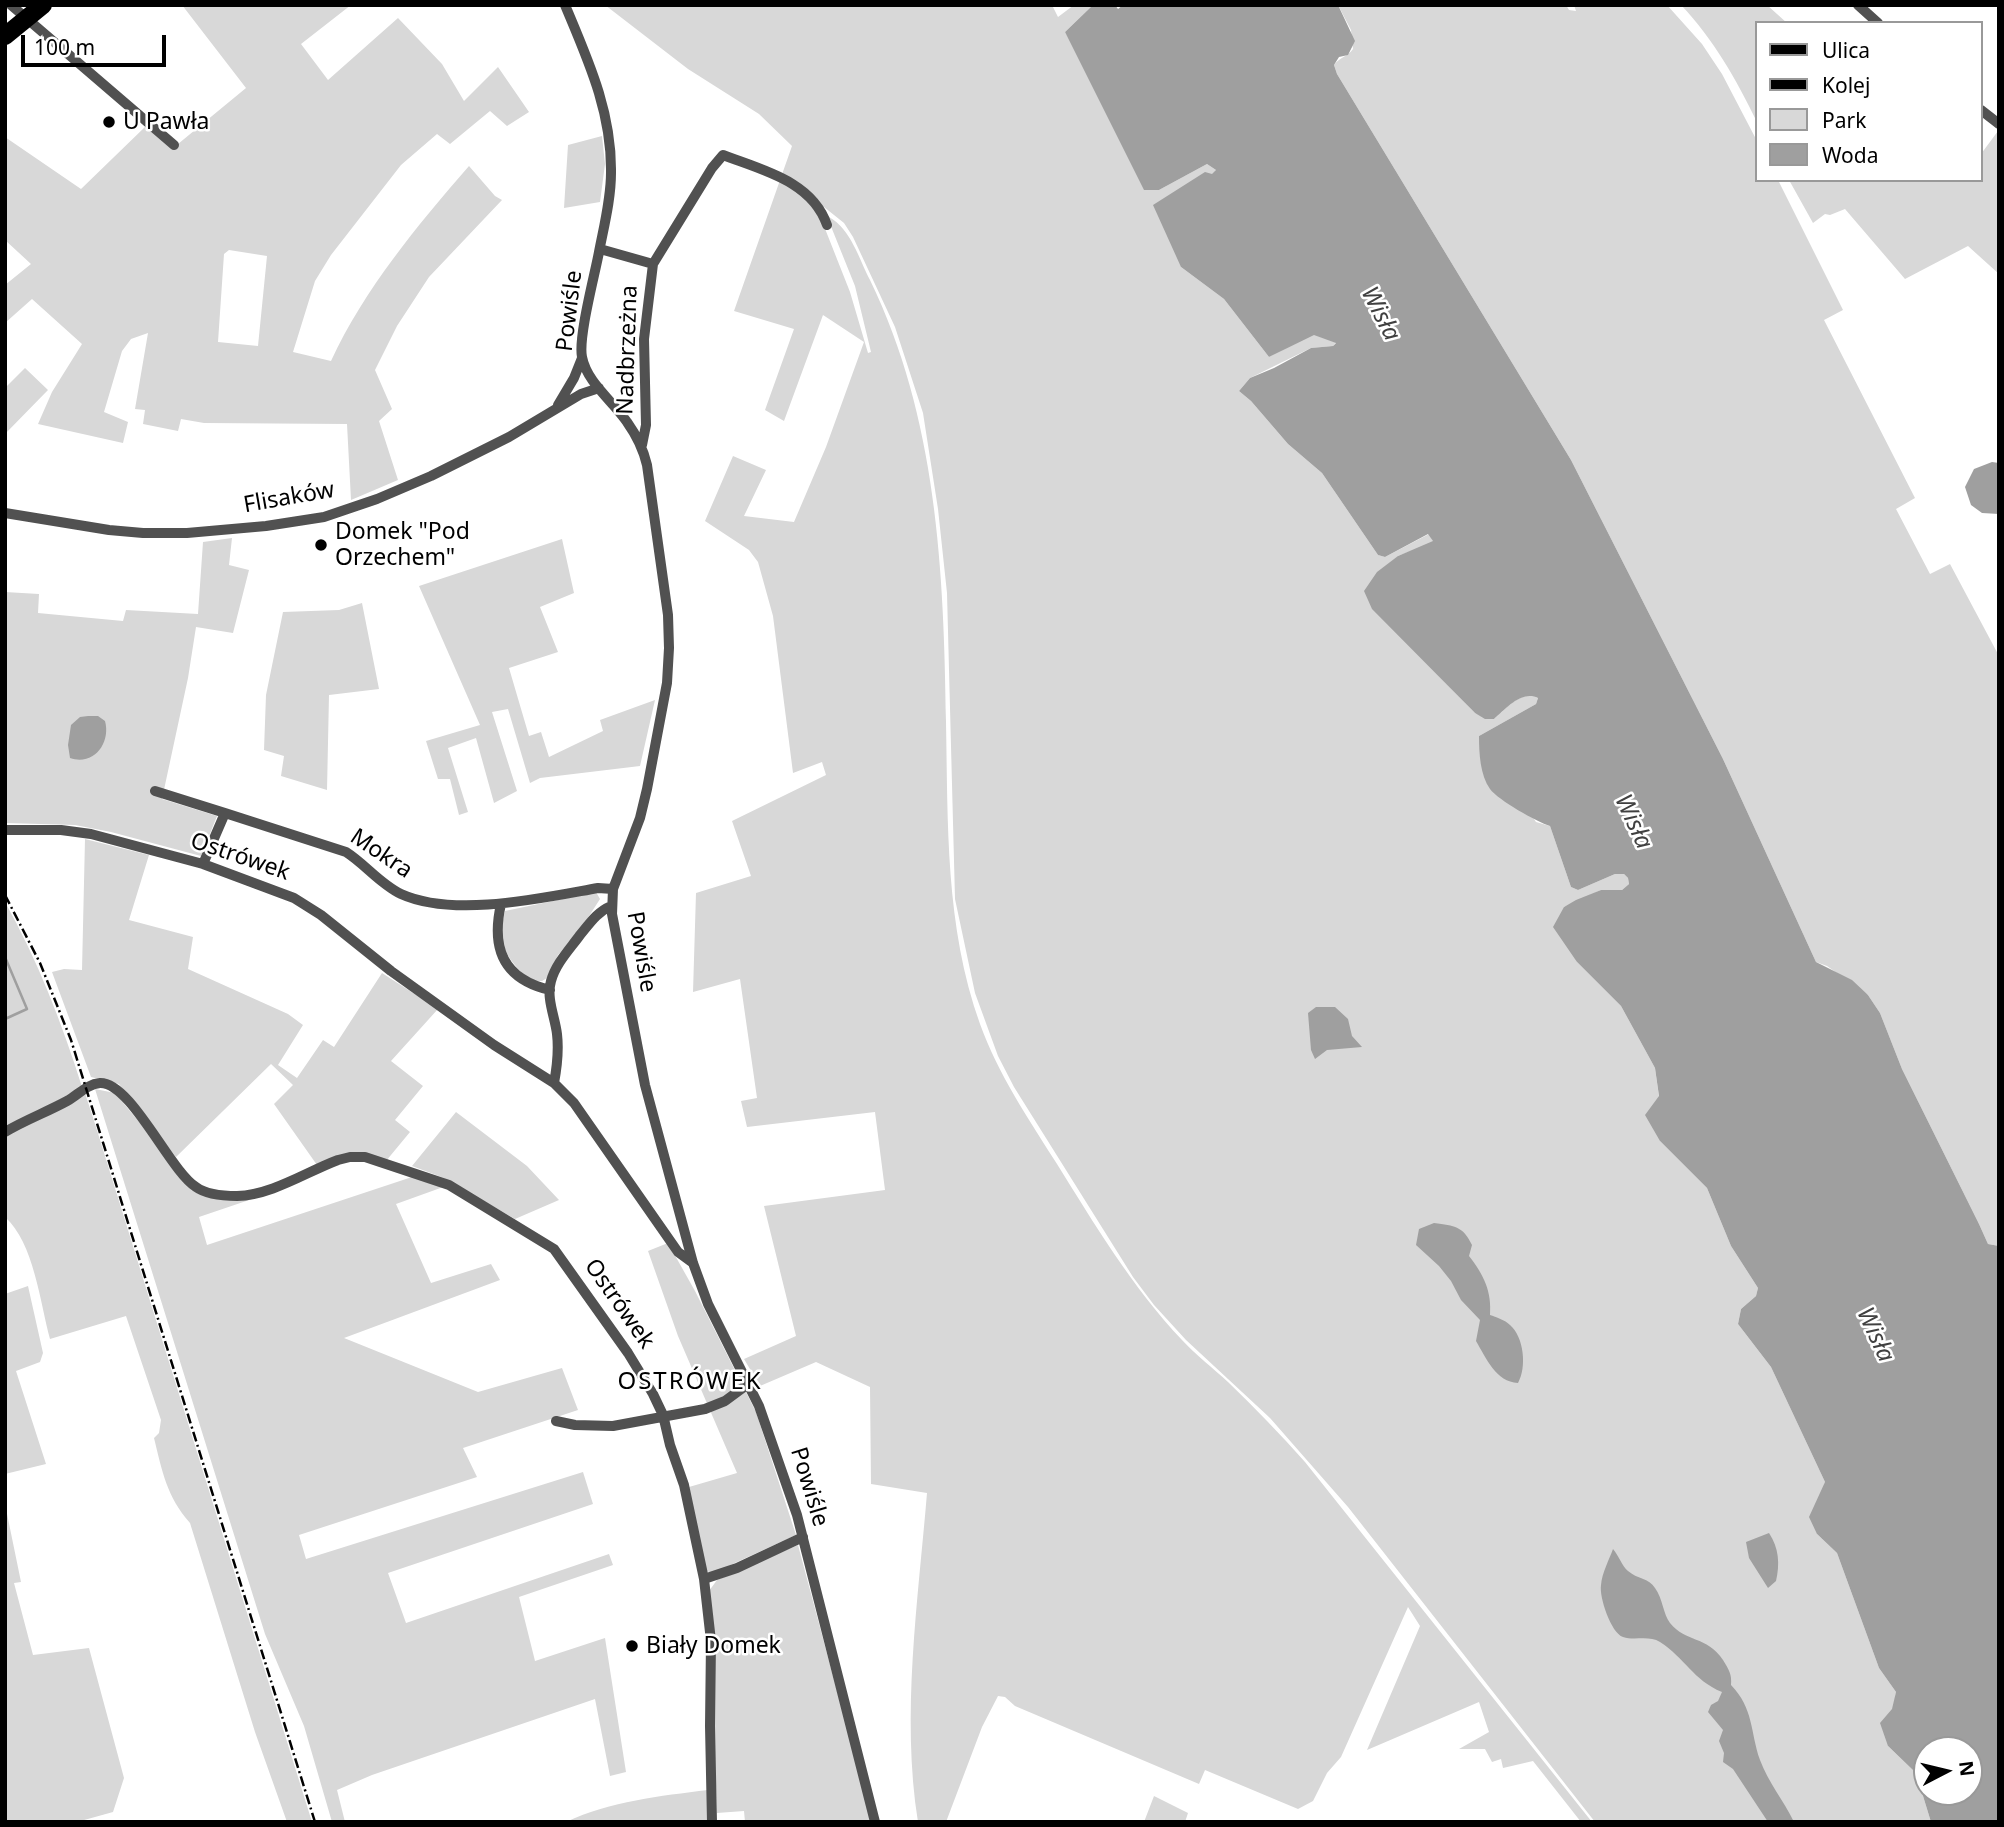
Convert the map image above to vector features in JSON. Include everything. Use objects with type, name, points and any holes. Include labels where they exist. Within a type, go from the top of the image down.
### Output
[{"type":"main road","points":[[5,36],[43,5]]},
{"type":"street","points":[[11,5],[174,145]]},
{"type":"street","name":"Powiśle","points":[[565,5],[596,79],[608,127],[611,174],[582,358],[599,388],[642,445],[668,615],[668,671],[662,720],[648,789],[613,889],[611,906],[636,1047],[693,1262],[708,1304],[748,1384],[769,1434],[803,1537],[875,1822]]},
{"type":"street","points":[[1858,5],[1876,21]]},
{"type":"street","points":[[1983,112],[1999,124]]},
{"type":"street","name":"Nadbrzeżna","points":[[642,445],[646,425],[644,339],[653,264],[712,168],[723,155],[783,178],[813,200],[827,225]]},
{"type":"street","points":[[600,249],[653,264]]},
{"type":"street","name":"Flisaków","points":[[556,407],[574,378],[582,358]]},
{"type":"street","name":"Flisaków","points":[[5,513],[143,533],[187,533],[266,526],[324,517],[377,499],[431,476],[509,437],[556,407],[599,388]]},
{"type":"street","name":"Mokra","points":[[155,791],[346,852],[398,893],[414,899],[434,903],[501,904],[598,888],[613,889]]},
{"type":"street","points":[[203,864],[225,813]]},
{"type":"street","name":"Ostrówek","points":[[5,830],[61,830],[91,834],[203,864],[294,898],[321,915],[391,971],[494,1045],[554,1083],[574,1103],[678,1252],[693,1262]]},
{"type":"street","points":[[501,904],[497,937],[505,962],[526,982],[550,990]]},
{"type":"street","points":[[554,1083],[558,1064],[557,1036],[550,990],[555,971],[600,911],[611,906]]},
{"type":"street","name":"Ostrówek","points":[[5,1132],[86,1088],[103,1083],[113,1086],[122,1095],[184,1176],[194,1187],[205,1192],[240,1196],[272,1188],[338,1160],[365,1157],[449,1185],[554,1250],[628,1353],[653,1394],[663,1415],[684,1485],[704,1579],[712,1641],[709,1726],[712,1822]]},
{"type":"street","points":[[556,1421],[595,1427],[713,1407],[748,1384]]},
{"type":"street","points":[[704,1579],[737,1568],[803,1537]]},
{"type":"green space","points":[[182,5],[351,5],[301,44],[328,80],[398,18],[442,64],[464,101],[498,67],[529,112],[507,126],[490,111],[450,144],[437,134],[401,165],[331,255],[315,281],[293,352],[331,361],[376,283],[411,235],[469,166],[495,196],[502,200],[429,277],[397,326],[375,370],[392,409],[379,421],[398,480],[351,500],[347,424],[204,423],[181,419],[178,431],[143,424],[145,410],[135,409],[148,333],[131,339],[122,351],[104,412],[128,422],[123,443],[38,424],[52,392],[82,344],[32,299],[5,323],[5,285],[31,264],[5,240],[5,137],[81,189],[146,126],[178,144],[246,88]],"holes":[[[229,250],[267,256],[258,346],[218,342],[224,254]]]},
{"type":"green space","points":[[605,5],[1052,5],[1058,17],[1074,5],[1093,5],[1065,32],[1159,190],[1207,164],[1216,170],[1181,267],[1224,299],[1269,357],[1314,334],[1336,342],[1333,346],[1311,348],[1250,378],[1239,391],[1288,444],[1322,473],[1378,555],[1385,557],[1429,534],[1434,542],[1398,556],[1440,677],[1475,713],[1494,719],[1520,698],[1538,698],[1536,704],[1479,736],[1536,822],[1550,826],[1571,887],[1578,890],[1615,874],[1624,874],[1628,878],[1629,884],[1622,890],[1601,890],[1564,907],[1577,962],[1621,1006],[1655,1068],[1660,1141],[1707,1188],[1731,1246],[1758,1288],[1756,1296],[1741,1309],[1738,1324],[1771,1367],[1825,1482],[1817,1534],[1837,1553],[1879,1668],[1896,1692],[1888,1746],[1913,1770],[1913,1806],[1926,1806],[1931,1822],[1595,1822],[1348,1507],[1270,1418],[1186,1340],[1133,1277],[1014,1087],[998,1056],[975,993],[955,899],[947,593],[938,509],[923,413],[895,327],[853,237],[844,223],[824,207],[820,216],[850,292],[868,353],[871,352],[855,286],[829,217],[837,222],[854,245],[892,332],[910,386],[923,441],[939,552],[943,609],[948,837],[954,912],[969,987],[987,1043],[1025,1114],[1115,1255],[1147,1299],[1182,1340],[1228,1382],[1305,1462],[1592,1822],[1581,1822],[1533,1761],[1503,1768],[1501,1759],[1492,1762],[1485,1749],[1459,1749],[1489,1732],[1479,1702],[1367,1750],[1420,1626],[1408,1607],[1341,1757],[1327,1773],[1313,1801],[1298,1809],[1205,1770],[1199,1784],[1015,1706],[1005,1697],[998,1696],[982,1727],[946,1822],[918,1822],[913,1781],[911,1699],[927,1493],[871,1484],[870,1387],[816,1362],[760,1386],[744,1359],[796,1336],[764,1206],[885,1190],[875,1112],[747,1127],[741,1101],[757,1098],[740,979],[693,992],[696,893],[751,876],[732,821],[826,775],[822,762],[793,773],[773,616],[758,562],[749,550],[705,521],[733,456],[766,470],[744,516],[794,522],[826,447],[864,342],[823,315],[784,421],[765,410],[794,329],[734,311],[792,146],[759,114],[688,69]]},
{"type":"green space","points":[[1338,5],[1566,5],[1569,10],[1576,11],[1574,5],[1667,5],[1702,44],[1722,74],[1756,139],[1756,182],[1779,182],[1843,310],[1824,320],[1915,498],[1896,509],[1930,574],[1950,564],[1999,656],[1999,1246],[1988,1244],[1902,1069],[1880,1013],[1868,995],[1827,966],[1816,962],[1723,759],[1571,460],[1337,74],[1334,65],[1353,49],[1351,30]]},
{"type":"green space","points":[[1681,5],[1767,5],[1785,21],[1756,21],[1756,120],[1741,90],[1704,32]]},
{"type":"green space","points":[[1998,131],[1999,274],[1968,246],[1905,279],[1845,209],[1830,215],[1825,214],[1813,223],[1790,182],[1983,182],[1983,151]]},
{"type":"green space","points":[[602,136],[605,164],[600,202],[564,208],[568,145]]},
{"type":"green space","points":[[25,368],[48,390],[5,434],[5,388]]},
{"type":"green space","points":[[232,538],[229,565],[249,570],[233,633],[196,627],[162,799],[217,816],[201,856],[75,825],[5,823],[5,592],[39,594],[38,613],[123,621],[126,610],[198,614],[203,542]]},
{"type":"green space","points":[[562,539],[574,593],[540,607],[558,652],[509,668],[529,736],[541,732],[549,757],[603,731],[600,720],[655,700],[640,766],[540,778],[530,783],[508,709],[492,712],[517,791],[494,803],[476,738],[448,748],[468,812],[459,815],[450,779],[438,779],[426,741],[480,725],[419,586]]},
{"type":"green space","points":[[362,603],[379,689],[329,695],[327,790],[281,776],[284,756],[264,750],[266,695],[283,612],[339,610]]},
{"type":"green space","points":[[85,839],[149,855],[129,920],[193,937],[188,969],[288,1014],[303,1025],[278,1065],[297,1078],[323,1040],[334,1047],[382,973],[438,1009],[391,1061],[423,1086],[395,1120],[410,1132],[386,1161],[363,1152],[317,1165],[274,1104],[293,1085],[271,1064],[176,1157],[119,1084],[91,1077],[52,972],[64,969],[82,970]]},
{"type":"green space","points":[[596,892],[600,899],[582,927],[558,955],[547,978],[531,981],[510,958],[503,942],[505,911]]},
{"type":"green space","points":[[5,902],[48,993],[82,1087],[5,1130]]},
{"type":"green space","points":[[95,1089],[115,1093],[198,1193],[258,1197],[199,1217],[207,1245],[415,1176],[446,1186],[396,1204],[431,1283],[491,1264],[500,1280],[344,1338],[478,1392],[562,1368],[578,1410],[463,1448],[477,1477],[299,1535],[306,1559],[583,1472],[593,1504],[388,1573],[406,1623],[609,1554],[613,1565],[519,1597],[535,1661],[605,1638],[626,1772],[610,1776],[595,1699],[372,1775],[337,1790],[345,1822],[332,1822],[304,1726],[265,1634]]},
{"type":"green space","points":[[85,1093],[312,1822],[287,1822],[255,1732],[190,1523],[176,1503],[163,1473],[154,1438],[159,1433],[161,1420],[126,1316],[50,1339],[29,1257],[15,1228],[5,1217],[5,1135]]},
{"type":"green space","points":[[456,1112],[527,1166],[559,1200],[515,1219],[444,1178],[412,1166]]},
{"type":"green space","points":[[668,1243],[756,1412],[796,1535],[713,1573],[706,1571],[689,1487],[737,1473],[678,1336],[648,1251]]},
{"type":"green space","points":[[28,1286],[43,1353],[40,1362],[16,1371],[46,1464],[5,1474],[5,1294]]},
{"type":"green space","points":[[5,1504],[21,1582],[14,1583],[33,1655],[89,1648],[124,1778],[113,1812],[77,1822],[5,1822]]},
{"type":"green space","points":[[798,1545],[872,1822],[745,1822],[744,1811],[717,1813],[709,1591],[717,1580]]},
{"type":"green space","points":[[708,1790],[709,1822],[566,1822],[618,1804]]},
{"type":"green space","points":[[1154,1796],[1188,1813],[1185,1822],[1144,1822]]},
{"type":"water","name":"Wisła","points":[[1093,5],[1115,5],[1118,9],[1123,5],[1338,5],[1355,41],[1348,55],[1339,57],[1334,65],[1337,74],[1571,460],[1723,759],[1816,962],[1852,980],[1868,995],[1880,1013],[1902,1069],[1988,1244],[1999,1246],[1999,1822],[1931,1822],[1926,1806],[1983,1806],[1983,1736],[1913,1736],[1913,1770],[1888,1746],[1880,1723],[1892,1709],[1896,1692],[1879,1668],[1837,1553],[1817,1534],[1809,1517],[1825,1482],[1771,1367],[1738,1324],[1741,1309],[1756,1296],[1758,1288],[1731,1246],[1707,1188],[1660,1141],[1645,1115],[1659,1096],[1655,1068],[1621,1006],[1577,962],[1553,927],[1564,907],[1601,890],[1622,890],[1629,884],[1628,878],[1624,874],[1615,874],[1578,890],[1571,887],[1550,826],[1501,799],[1490,789],[1484,777],[1479,736],[1536,704],[1538,698],[1520,698],[1494,719],[1485,719],[1475,713],[1372,609],[1364,591],[1377,572],[1398,556],[1433,541],[1428,534],[1385,557],[1378,555],[1322,473],[1288,444],[1239,391],[1250,378],[1311,348],[1333,346],[1336,343],[1314,335],[1269,357],[1224,299],[1181,267],[1153,205],[1205,172],[1212,174],[1216,170],[1207,164],[1159,190],[1144,190],[1065,32]]},
{"type":"water","points":[[1992,462],[1999,463],[1999,514],[1982,513],[1971,505],[1965,487],[1974,469]]},
{"type":"water","points":[[98,716],[105,721],[103,744],[99,751],[86,759],[70,758],[68,745],[71,725],[80,717]]},
{"type":"water","points":[[1316,1007],[1335,1007],[1348,1019],[1352,1036],[1362,1047],[1327,1050],[1315,1059],[1311,1050],[1308,1013]]},
{"type":"water","points":[[1434,1223],[1458,1228],[1472,1245],[1469,1256],[1486,1284],[1490,1315],[1510,1325],[1521,1344],[1523,1369],[1518,1383],[1510,1382],[1492,1368],[1476,1341],[1480,1320],[1461,1300],[1439,1266],[1416,1245],[1419,1229]]},
{"type":"water","points":[[1769,1533],[1777,1550],[1778,1568],[1776,1581],[1768,1588],[1749,1558],[1746,1542]]},
{"type":"water","points":[[1613,1549],[1628,1571],[1646,1580],[1658,1592],[1670,1623],[1682,1633],[1710,1647],[1723,1660],[1730,1672],[1731,1685],[1748,1712],[1763,1768],[1794,1822],[1768,1822],[1733,1769],[1723,1762],[1724,1753],[1719,1741],[1723,1730],[1708,1712],[1722,1692],[1696,1675],[1660,1642],[1623,1637],[1614,1629],[1601,1591],[1603,1576]]},
{"type":"waterway","points":[[5,957],[27,1009],[5,1019]]},
{"type":"railway","points":[[5,895],[40,963],[71,1040],[315,1822]]},
{"type":"place","name":"U Pawła","points":[[109,122]]},
{"type":"place","name":"Domek \"Pod Orzechem\"","points":[[321,545]]},
{"type":"place","name":"Biały Domek","points":[[632,1646]]},
{"type":"district","name":"OSTRÓWEK","points":[[690,1382]]}]
